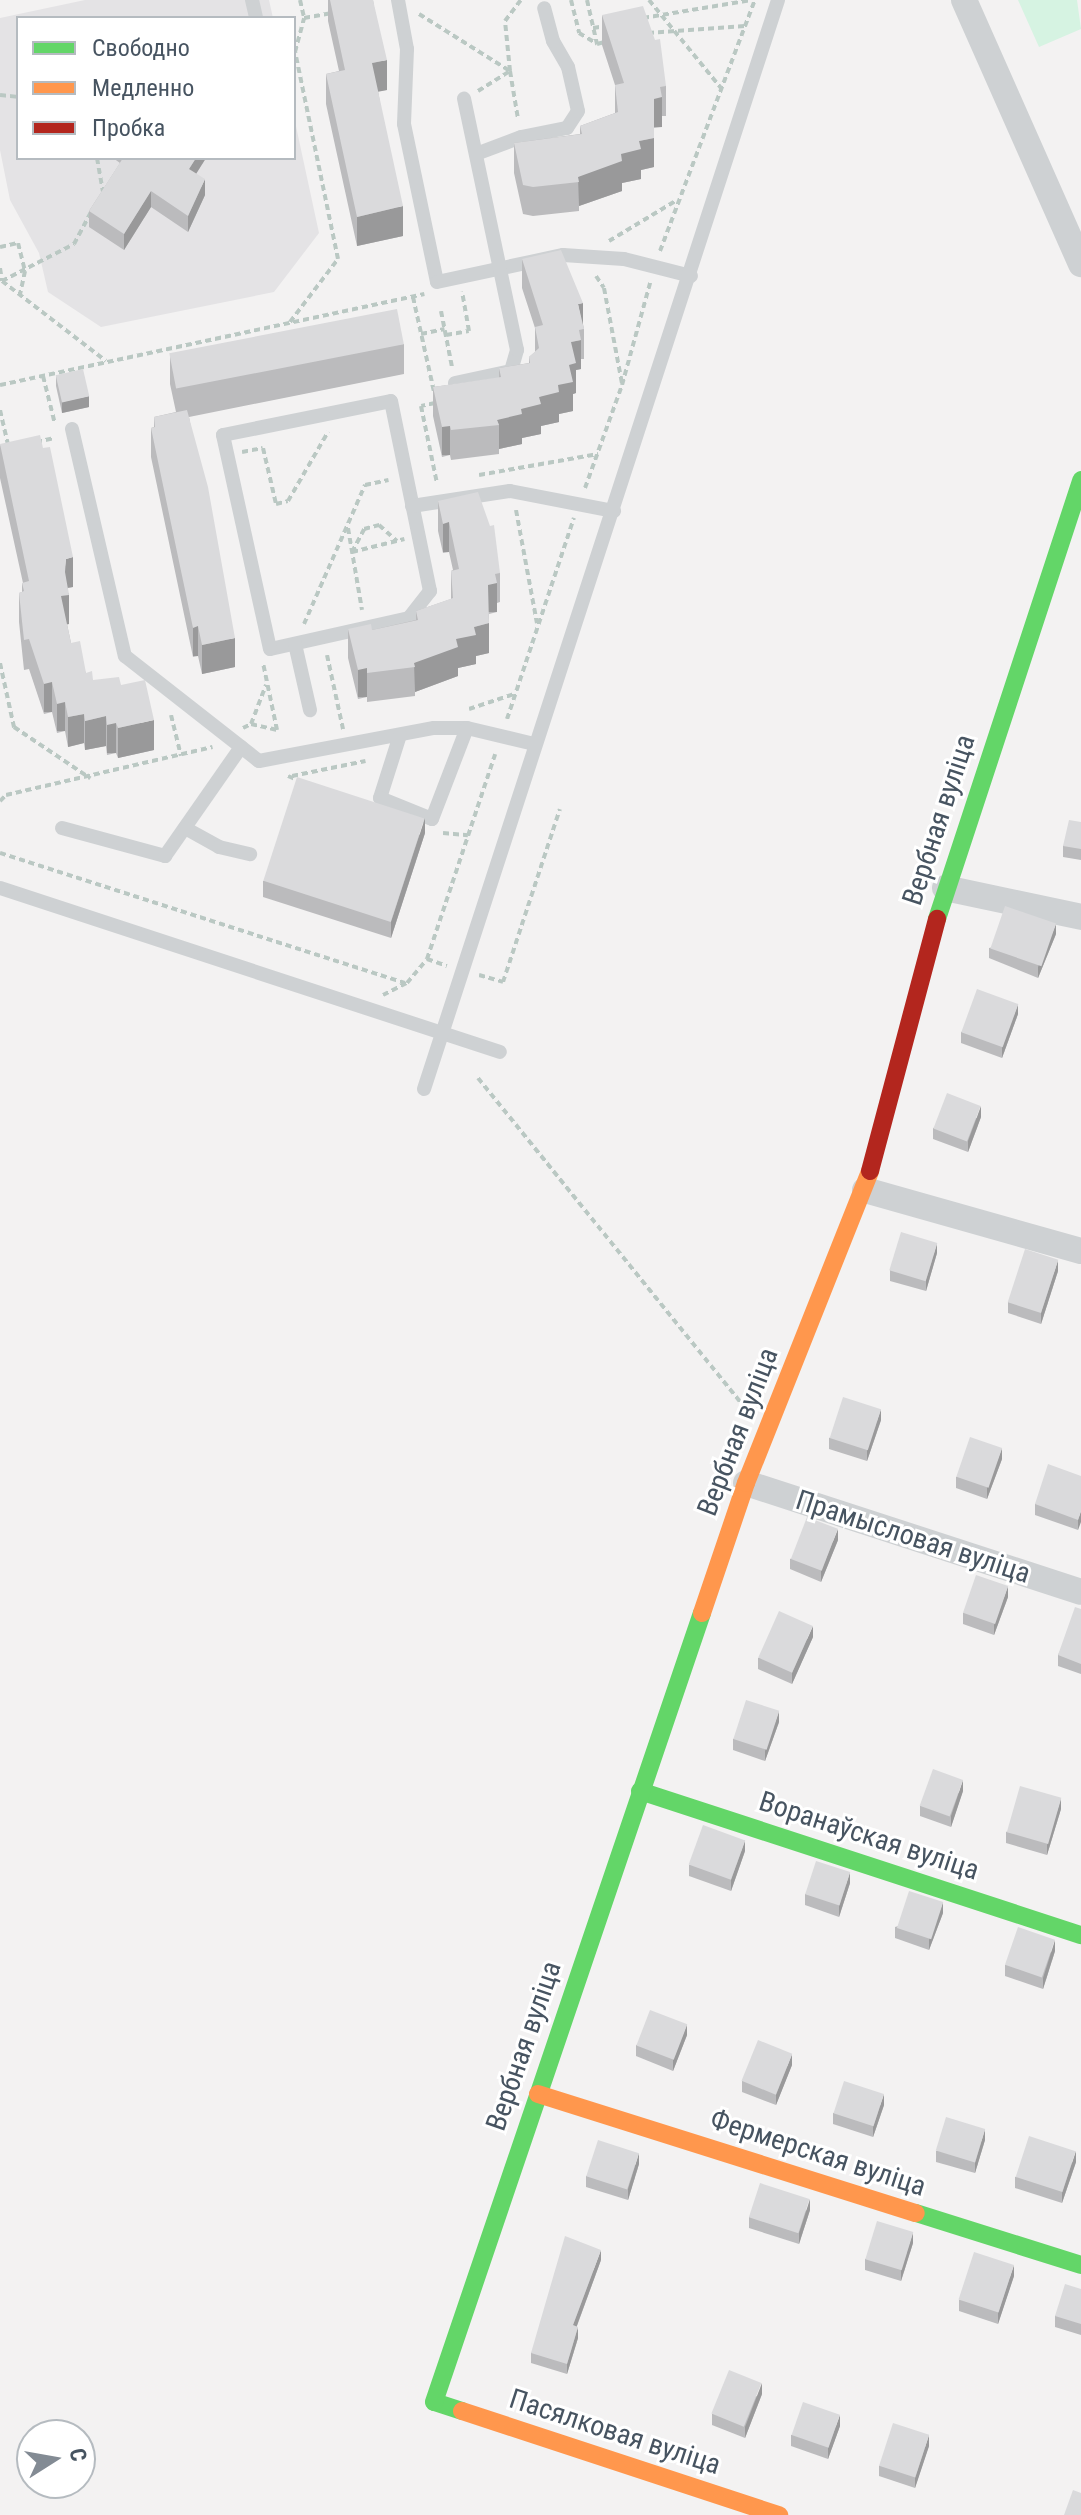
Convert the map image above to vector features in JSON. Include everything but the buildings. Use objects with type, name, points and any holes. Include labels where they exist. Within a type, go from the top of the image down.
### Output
[{"type":"street","points":[[964,0],[1081,264]]},
{"type":"street","name":"Вербная вуліца","points":[[434,2402],[746,1483],[865,1190],[945,888],[1081,480]]},
{"type":"street","points":[[945,888],[1081,917]]},
{"type":"street","points":[[865,1190],[1081,1251]]},
{"type":"street","name":"Прамысловая вуліца","points":[[746,1483],[1081,1592]]},
{"type":"street","name":"Воранаўская вуліца","points":[[640,1791],[1081,1935]]},
{"type":"street","name":"Фермерская вуліца","points":[[538,2094],[1081,2265]]},
{"type":"street","name":"Пасялковая вуліца","points":[[434,2402],[779,2515]]},
{"type":"lane","points":[[424,1089],[534,744],[691,276],[759,46],[778,0]]},
{"type":"lane","points":[[398,1],[407,49],[404,124],[437,282],[563,255],[655,265],[691,276]]},
{"type":"lane","points":[[476,154],[521,137],[567,128],[578,111],[568,67],[553,41],[544,8]]},
{"type":"lane","points":[[455,383],[511,371],[517,350],[464,99]]},
{"type":"lane","points":[[391,401],[430,591],[409,618],[270,649],[223,435],[326,414],[391,401]]},
{"type":"lane","points":[[72,429],[125,656],[259,761],[400,735],[467,728],[534,744]]},
{"type":"lane","points":[[412,506],[510,491],[614,511]]},
{"type":"lane","points":[[295,644],[310,710]]},
{"type":"lane","points":[[400,735],[380,798],[432,819],[467,728]]},
{"type":"lane","points":[[62,828],[165,856],[241,747]]},
{"type":"lane","points":[[185,828],[219,847],[250,854]]},
{"type":"lane","points":[[0,888],[500,1052]]},
{"type":"path","points":[[296,48],[304,18],[300,0]]},
{"type":"path","points":[[521,0],[505,21],[521,137]]},
{"type":"path","points":[[571,0],[579,33],[597,44],[624,38]]},
{"type":"path","points":[[587,0],[597,44]]},
{"type":"path","points":[[649,0],[721,88]]},
{"type":"path","points":[[377,1011],[385,991],[407,983],[427,959],[579,502],[598,454],[655,265],[753,0],[635,20]]},
{"type":"path","points":[[398,1],[510,71]]},
{"type":"path","points":[[304,18],[336,13]]},
{"type":"path","points":[[593,28],[621,23]]},
{"type":"path","points":[[637,35],[676,31],[692,34],[745,26]]},
{"type":"path","points":[[289,324],[338,259],[296,57]]},
{"type":"path","points":[[464,99],[510,71]]},
{"type":"path","points":[[1,280],[25,271],[74,244],[105,188],[98,160]]},
{"type":"path","points":[[0,247],[18,243],[25,271],[20,295]]},
{"type":"path","points":[[0,268],[1,280],[107,362]]},
{"type":"path","points":[[449,289],[470,284]]},
{"type":"path","points":[[421,334],[469,331],[461,286]]},
{"type":"path","points":[[0,385],[437,291]]},
{"type":"path","points":[[413,297],[436,402]]},
{"type":"path","points":[[441,311],[455,383]]},
{"type":"path","points":[[0,449],[58,437],[43,376]]},
{"type":"path","points":[[0,410],[9,447]]},
{"type":"path","points":[[227,455],[263,448],[276,504],[288,501],[328,432],[326,414]]},
{"type":"path","points":[[467,478],[598,454]]},
{"type":"path","points":[[387,464],[394,495]]},
{"type":"path","points":[[295,644],[365,485],[391,480],[452,480]]},
{"type":"path","points":[[514,500],[538,626]]},
{"type":"path","points":[[400,524],[407,555]]},
{"type":"path","points":[[352,552],[364,529],[379,525],[397,541]]},
{"type":"path","points":[[347,526],[365,628]]},
{"type":"path","points":[[352,552],[419,536]]},
{"type":"path","points":[[325,649],[351,766]]},
{"type":"path","points":[[251,724],[277,730],[261,653]]},
{"type":"path","points":[[0,663],[14,727],[90,778]]},
{"type":"path","points":[[238,732],[251,724],[267,683]]},
{"type":"path","points":[[163,686],[181,756]]},
{"type":"path","points":[[0,801],[6,795],[181,756],[224,740]]},
{"type":"path","points":[[427,959],[503,982],[560,809]]},
{"type":"path","points":[[0,853],[407,983]]},
{"type":"path","points":[[478,1078],[766,1434]]},
{"type":"shaded area","points":[[85,0],[269,0],[273,16],[16,16],[16,160],[296,160],[296,126],[319,233],[274,292],[101,327],[48,292],[39,253],[10,200],[0,150],[0,18]]},
{"type":"green space","points":[[1018,0],[1077,0],[1081,29],[1039,47]]},
{"type":"traffic: fast","points":[[937,919],[1081,480]]},
{"type":"traffic: fast","points":[[462,2411],[434,2402],[702,1613]]},
{"type":"traffic: fast","points":[[640,1791],[1081,1935]]},
{"type":"traffic: fast","points":[[916,2213],[1081,2265]]},
{"type":"traffic: slow","points":[[702,1613],[746,1483],[870,1171]]},
{"type":"traffic: slow","points":[[538,2094],[916,2213]]},
{"type":"traffic: slow","points":[[462,2411],[779,2515]]},
{"type":"traffic: jam","points":[[870,1171],[937,919]]}]
